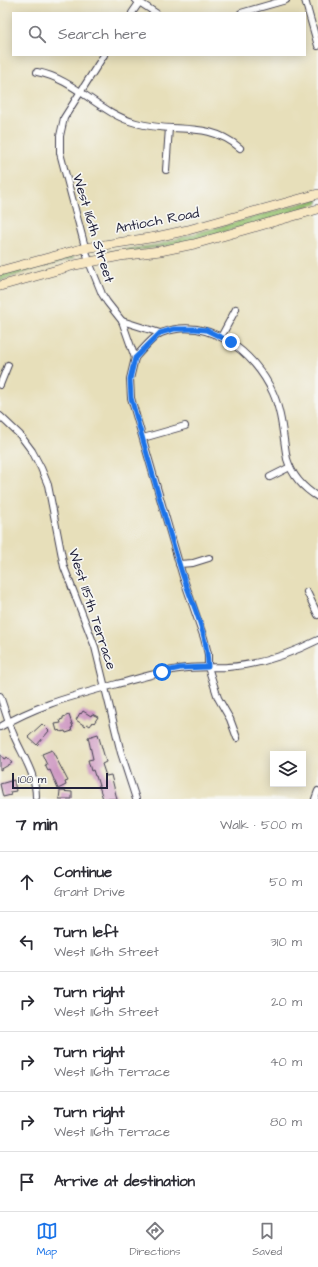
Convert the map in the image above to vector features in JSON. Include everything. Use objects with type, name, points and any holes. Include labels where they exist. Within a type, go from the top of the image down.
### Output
[{"type":"main road","name":"Antioch Road","points":[[0,271],[85,248],[156,237],[188,230],[318,194]]},
{"type":"main road","name":"Antioch Road","points":[[0,286],[89,262],[177,248],[318,209]]},
{"type":"street","points":[[244,12],[286,0]]},
{"type":"street","points":[[305,0],[318,46]]},
{"type":"street","points":[[133,12],[139,1],[155,12]]},
{"type":"street","name":"West 116th Street","points":[[103,56],[79,92],[64,118],[59,142],[62,166],[89,262],[107,302],[122,321],[135,358]]},
{"type":"street","points":[[37,72],[65,82],[122,118],[135,123],[169,128],[197,129],[225,137],[240,148]]},
{"type":"street","points":[[166,170],[169,128]]},
{"type":"street","points":[[221,337],[236,309]]},
{"type":"street","points":[[122,321],[160,333]]},
{"type":"street","points":[[237,738],[230,720],[218,698],[208,667],[208,654],[204,638],[180,564],[130,390],[130,379],[135,358],[160,333],[174,329],[206,330],[231,342],[258,366],[267,381],[278,405],[287,459],[290,467],[300,482],[318,497]]},
{"type":"street","points":[[0,385],[8,365]]},
{"type":"street","name":"West 115th Terrace","points":[[0,416],[20,435],[32,451],[48,485],[64,567],[95,647],[119,747],[136,799]]},
{"type":"street","points":[[143,438],[185,426]]},
{"type":"street","points":[[270,477],[290,467]]},
{"type":"street","points":[[180,564],[193,563],[209,558]]},
{"type":"street","points":[[307,592],[318,615]]},
{"type":"street","points":[[0,727],[35,708],[54,701],[105,687],[180,668],[228,667],[266,661],[318,640]]},
{"type":"street","points":[[0,696],[14,737],[33,775],[36,786],[36,797]]},
{"type":"street","points":[[314,799],[318,791]]},
{"type":"green space","points":[[318,199],[318,203],[280,217],[173,245],[107,255],[106,253],[157,245]]},
{"type":"green space","points":[[73,256],[74,258],[0,281],[0,275]]},
{"type":"building","points":[[83,711],[91,716],[92,714],[98,717],[90,726],[87,724],[85,726],[76,720]]},
{"type":"building","points":[[69,715],[73,727],[71,728],[72,731],[66,733],[65,731],[57,731],[55,724],[61,723],[60,720],[63,719],[63,717]]},
{"type":"building","points":[[42,724],[49,731],[37,745],[28,737]]},
{"type":"building","points":[[98,734],[106,762],[102,764],[106,776],[111,775],[117,799],[103,799],[96,776],[93,770],[91,771],[88,760],[93,759],[88,737]]},
{"type":"building","points":[[52,750],[68,781],[65,782],[66,785],[58,789],[50,770],[48,771],[45,765],[47,765],[42,754]]},
{"type":"building","points":[[0,754],[4,759],[7,757],[12,763],[0,770]]},
{"type":"building","points":[[14,780],[16,791],[10,792],[11,795],[3,797],[0,784]]},
{"type":"building","points":[[60,791],[72,792],[72,799],[59,799]]},
{"type":"route","points":[[162,672],[180,668],[208,667],[208,654],[198,616],[183,577],[131,398],[130,379],[135,358],[160,333],[185,328],[206,330],[231,342]]}]
